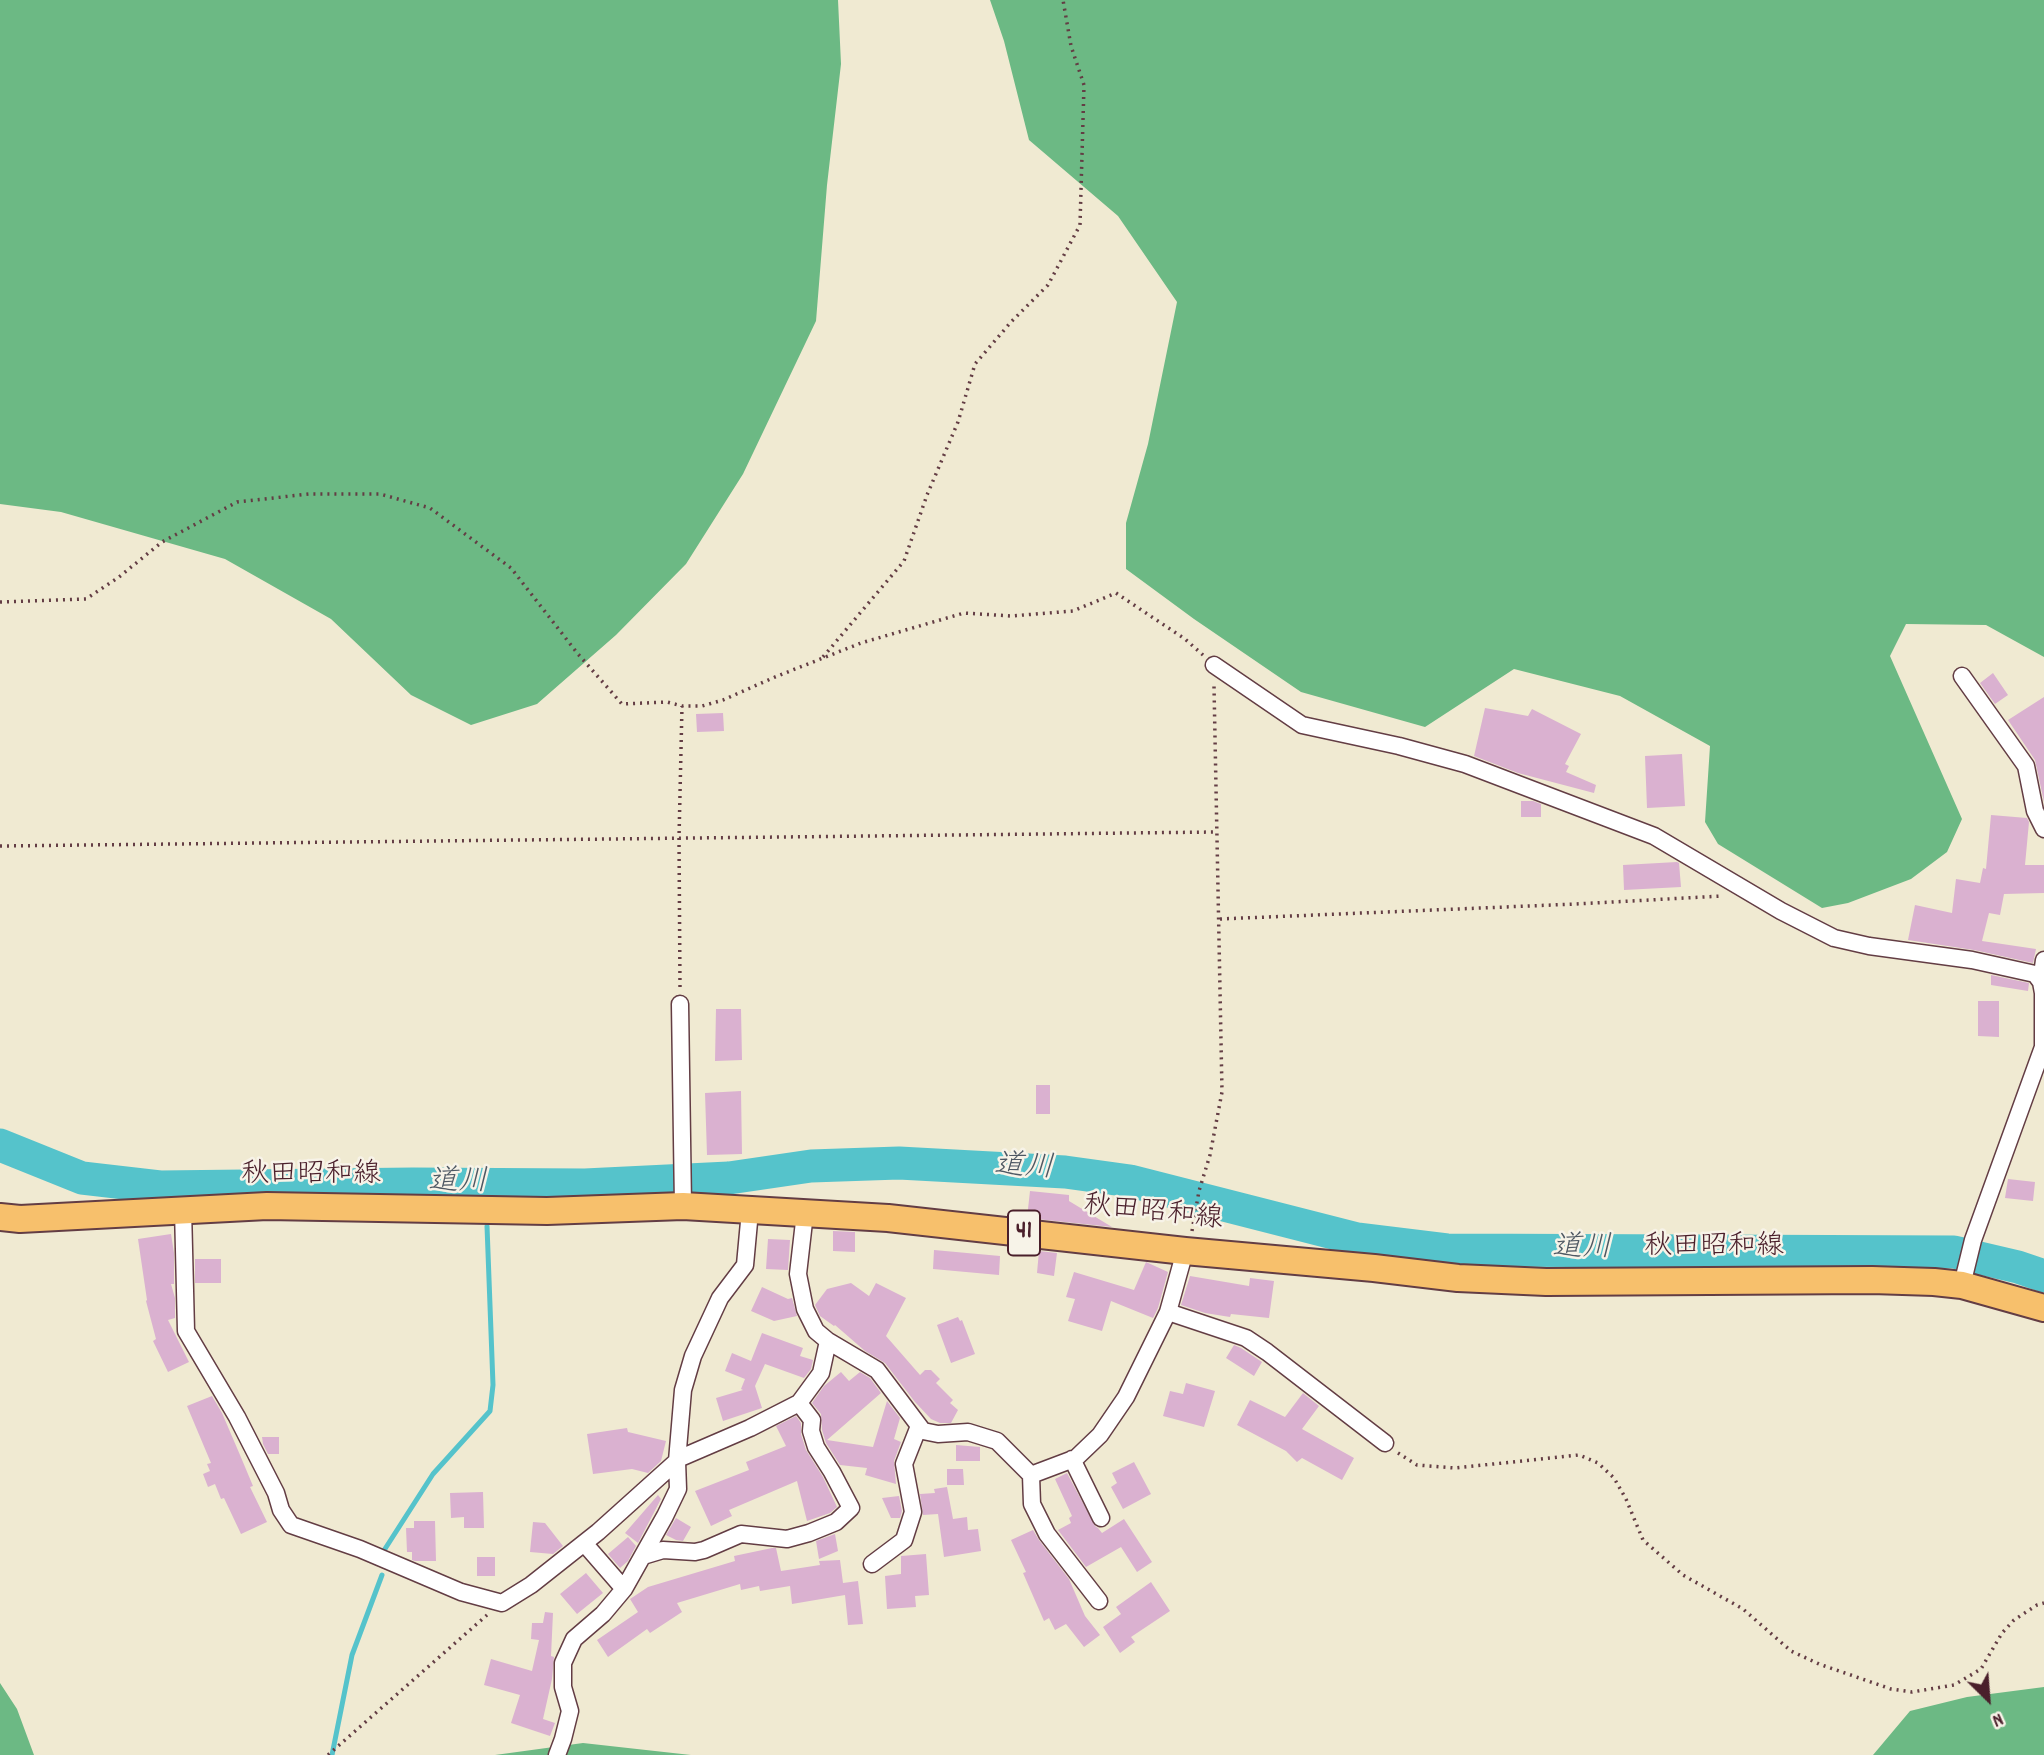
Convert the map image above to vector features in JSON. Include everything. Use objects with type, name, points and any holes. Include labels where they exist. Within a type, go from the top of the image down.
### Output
[{"type":"main road","name":"秋田昭和線","points":[[0,1217],[20,1219],[267,1206],[547,1211],[683,1206],[888,1218],[1458,1278],[1559,1282],[1934,1282],[1964,1277],[2044,1308]]},
{"type":"street","points":[[1214,665],[1302,725],[1399,746],[1465,764],[1654,836],[1781,911],[1834,938],[1869,946],[1972,960],[2035,974],[2041,982]]},
{"type":"street","points":[[1962,676],[2026,766],[2035,811],[2044,829]]},
{"type":"street","points":[[1964,1277],[1973,1240],[2040,1059],[2044,1034],[2041,982],[2044,960]]},
{"type":"street","points":[[680,1004],[683,1206]]},
{"type":"street","points":[[183,1209],[186,1331],[237,1417],[276,1493],[281,1510],[291,1525],[360,1549],[461,1592],[502,1602],[531,1584],[584,1543],[678,1460],[799,1403],[821,1373],[828,1341]]},
{"type":"street","points":[[556,1755],[570,1711],[563,1687],[563,1663],[573,1639],[603,1614],[625,1589],[678,1489],[683,1390],[694,1356],[720,1298],[745,1265],[750,1211]]},
{"type":"street","points":[[806,1213],[798,1274],[805,1309],[816,1331],[877,1370],[923,1431],[938,1434],[968,1432],[997,1441],[1031,1475],[1032,1504],[1047,1534],[1099,1601]]},
{"type":"street","points":[[1031,1475],[1076,1458],[1100,1435],[1126,1397],[1168,1312],[1185,1251]]},
{"type":"street","points":[[1168,1312],[1246,1338],[1385,1443]]},
{"type":"street","points":[[643,1556],[663,1550],[704,1550],[741,1534],[787,1539],[836,1522],[851,1508],[816,1447],[811,1420],[799,1403]]},
{"type":"street","points":[[872,1564],[904,1540],[912,1512],[904,1464],[919,1426]]},
{"type":"street","points":[[1072,1460],[1101,1518]]},
{"type":"street","points":[[584,1543],[625,1589]]},
{"type":"path","points":[[822,658],[904,561],[958,422],[975,363],[1048,285],[1080,225],[1084,85],[1071,46],[1063,0]]},
{"type":"path","points":[[0,603],[86,599],[119,577],[162,542],[237,502],[309,494],[380,494],[430,508],[511,568],[578,654],[622,704],[667,702],[682,706],[702,706],[723,700],[861,643],[964,613],[1011,616],[1073,611],[1116,593],[1185,639],[1214,665],[1222,1092],[1210,1155],[1185,1251]]},
{"type":"path","points":[[680,1004],[679,838],[682,706]]},
{"type":"path","points":[[0,846],[1216,832]]},
{"type":"path","points":[[1220,919],[1755,894]]},
{"type":"path","points":[[1385,1443],[1417,1465],[1436,1467],[1454,1468],[1579,1455],[1598,1463],[1614,1478],[1643,1540],[1683,1575],[1743,1609],[1791,1651],[1819,1664],[1891,1689],[1912,1692],[1954,1685],[1981,1669],[2002,1633],[2014,1620],[2044,1603]]},
{"type":"path","points":[[328,1755],[502,1602]]},
{"type":"green space","points":[[0,0],[838,0],[841,64],[827,185],[816,321],[743,474],[686,564],[616,635],[537,704],[471,725],[411,695],[331,619],[225,559],[61,512],[0,504]]},
{"type":"green space","points":[[990,0],[2044,0],[2044,657],[1986,625],[1906,624],[1890,656],[1962,819],[1947,852],[1911,879],[1848,903],[1822,908],[1718,844],[1705,822],[1710,746],[1620,696],[1514,669],[1425,727],[1301,692],[1126,569],[1126,523],[1148,444],[1177,302],[1118,216],[1029,140],[1004,41]]},
{"type":"green space","points":[[0,1683],[17,1709],[34,1755],[0,1755]]},
{"type":"green space","points":[[2044,1687],[2044,1755],[1873,1755],[1910,1711],[1967,1697]]},
{"type":"green space","points":[[583,1743],[691,1755],[495,1755]]},
{"type":"building","points":[[1993,673],[2008,695],[1995,704],[1980,683]]},
{"type":"building","points":[[2044,697],[2044,802],[2035,760],[2008,720]]},
{"type":"building","points":[[1485,708],[1528,716],[1532,709],[1581,734],[1565,764],[1569,766],[1566,772],[1596,785],[1594,793],[1518,773],[1474,756]]},
{"type":"building","points":[[723,713],[724,731],[697,732],[696,714]]},
{"type":"building","points":[[1682,754],[1685,806],[1647,808],[1645,756]]},
{"type":"building","points":[[1521,801],[1541,804],[1541,817],[1521,817]]},
{"type":"building","points":[[1991,815],[2027,818],[2029,822],[2025,865],[2044,865],[2044,893],[2004,894],[2000,915],[1989,913],[1982,941],[2036,949],[2033,963],[1974,950],[1908,940],[1915,905],[1952,913],[1956,879],[1980,883],[1983,868],[1986,869]]},
{"type":"building","points":[[1677,862],[1681,887],[1624,890],[1623,865]]},
{"type":"building","points":[[1991,975],[2029,983],[2028,991],[1991,985]]},
{"type":"building","points":[[1978,1001],[1999,1001],[1999,1037],[1978,1036]]},
{"type":"building","points":[[716,1009],[741,1009],[742,1060],[715,1061]]},
{"type":"building","points":[[1036,1085],[1050,1085],[1050,1114],[1036,1114]]},
{"type":"building","points":[[741,1091],[742,1154],[707,1155],[705,1093]]},
{"type":"building","points":[[2008,1179],[2035,1182],[2033,1201],[2005,1198]]},
{"type":"building","points":[[1030,1191],[1069,1195],[1069,1201],[1112,1227],[1027,1218]]},
{"type":"building","points":[[833,1231],[855,1232],[855,1252],[833,1251]]},
{"type":"building","points":[[171,1234],[174,1284],[171,1284],[175,1298],[175,1318],[168,1320],[189,1362],[168,1372],[153,1341],[156,1339],[146,1301],[138,1239]]},
{"type":"building","points":[[768,1239],[790,1240],[788,1270],[766,1269]]},
{"type":"building","points":[[934,1250],[1000,1256],[999,1275],[933,1269]]},
{"type":"building","points":[[1039,1251],[1057,1253],[1054,1276],[1037,1273]]},
{"type":"building","points":[[195,1259],[221,1259],[221,1283],[195,1283]]},
{"type":"building","points":[[1146,1262],[1168,1272],[1153,1318],[1111,1301],[1102,1331],[1068,1321],[1075,1299],[1066,1297],[1074,1272],[1134,1290]]},
{"type":"building","points":[[1190,1276],[1249,1286],[1250,1278],[1274,1281],[1269,1318],[1231,1314],[1230,1317],[1181,1305]]},
{"type":"building","points":[[851,1283],[869,1296],[876,1283],[906,1298],[886,1336],[920,1375],[925,1370],[931,1370],[940,1379],[936,1383],[953,1400],[950,1403],[958,1410],[951,1423],[940,1423],[931,1419],[885,1363],[820,1316],[815,1305],[827,1289]]},
{"type":"building","points":[[762,1287],[788,1299],[792,1298],[797,1316],[774,1321],[751,1311]]},
{"type":"building","points":[[958,1317],[962,1320],[975,1354],[951,1363],[937,1325]]},
{"type":"building","points":[[762,1333],[803,1348],[800,1356],[813,1360],[811,1369],[804,1378],[765,1364],[755,1386],[762,1408],[723,1421],[716,1398],[743,1390],[741,1389],[745,1379],[725,1371],[732,1353],[751,1361]]},
{"type":"building","points":[[1234,1345],[1262,1362],[1254,1376],[1226,1358]]},
{"type":"building","points":[[841,1372],[849,1381],[860,1372],[870,1378],[881,1393],[827,1440],[873,1447],[887,1401],[900,1418],[894,1439],[901,1442],[894,1461],[896,1484],[865,1475],[867,1468],[840,1465],[826,1443],[821,1414],[812,1403],[824,1386]]},
{"type":"building","points":[[1186,1383],[1215,1391],[1204,1427],[1163,1416],[1170,1391],[1183,1394]]},
{"type":"building","points":[[1303,1393],[1319,1406],[1302,1429],[1354,1458],[1342,1480],[1302,1458],[1297,1462],[1286,1451],[1237,1425],[1250,1400],[1285,1417]]},
{"type":"building","points":[[212,1396],[222,1413],[253,1486],[250,1487],[267,1522],[241,1534],[215,1484],[208,1487],[203,1474],[210,1471],[207,1464],[211,1463],[187,1406]]},
{"type":"building","points":[[796,1416],[801,1423],[806,1450],[837,1507],[830,1513],[807,1521],[797,1481],[729,1510],[732,1516],[711,1526],[695,1491],[749,1470],[746,1462],[786,1446],[776,1426]]},
{"type":"building","points":[[627,1428],[628,1432],[666,1441],[661,1461],[648,1473],[632,1469],[593,1474],[587,1434]]},
{"type":"building","points":[[262,1437],[279,1437],[279,1454],[268,1454]]},
{"type":"building","points":[[956,1445],[980,1447],[980,1461],[956,1461]]},
{"type":"building","points":[[1134,1462],[1151,1494],[1123,1509],[1111,1487],[1117,1483],[1112,1473]]},
{"type":"building","points":[[947,1469],[963,1469],[964,1485],[947,1485]]},
{"type":"building","points":[[1067,1473],[1095,1526],[1102,1533],[1124,1519],[1152,1562],[1137,1572],[1121,1547],[1086,1567],[1058,1530],[1071,1523],[1069,1518],[1072,1516],[1055,1479]]},
{"type":"building","points":[[947,1487],[953,1519],[967,1517],[968,1530],[978,1529],[981,1551],[944,1557],[938,1514],[923,1515],[920,1494],[935,1493],[934,1489]]},
{"type":"building","points":[[483,1492],[484,1528],[464,1528],[464,1517],[451,1518],[450,1493]]},
{"type":"building","points":[[658,1495],[661,1499],[638,1543],[625,1533]]},
{"type":"building","points":[[899,1496],[902,1511],[900,1518],[891,1518],[882,1498]]},
{"type":"building","points":[[676,1518],[691,1527],[683,1541],[666,1535]]},
{"type":"building","points":[[414,1521],[435,1521],[436,1561],[415,1561],[412,1560],[412,1552],[407,1552],[406,1528],[414,1528]]},
{"type":"building","points":[[533,1522],[545,1523],[563,1546],[553,1554],[530,1552]]},
{"type":"building","points":[[1033,1530],[1069,1579],[1085,1616],[1100,1635],[1084,1647],[1066,1624],[1055,1630],[1049,1618],[1044,1621],[1023,1573],[1026,1572],[1011,1540]]},
{"type":"building","points":[[835,1534],[838,1551],[819,1559],[816,1541]]},
{"type":"building","points":[[628,1537],[636,1546],[628,1561],[620,1568],[608,1554]]},
{"type":"building","points":[[776,1548],[781,1571],[820,1565],[819,1561],[840,1560],[843,1583],[858,1581],[863,1624],[848,1625],[845,1595],[792,1604],[790,1586],[760,1591],[759,1586],[741,1590],[740,1584],[677,1603],[682,1612],[650,1633],[647,1629],[608,1657],[597,1640],[638,1612],[630,1599],[648,1587],[735,1561],[734,1556]]},
{"type":"building","points":[[926,1554],[929,1595],[915,1596],[916,1607],[887,1609],[885,1576],[901,1574],[901,1556]]},
{"type":"building","points":[[477,1557],[495,1557],[495,1576],[477,1576]]},
{"type":"building","points":[[586,1573],[603,1593],[577,1614],[560,1594]]},
{"type":"building","points":[[1151,1582],[1170,1611],[1131,1637],[1135,1642],[1120,1653],[1103,1627],[1121,1614],[1116,1607]]},
{"type":"building","points":[[545,1612],[553,1613],[552,1679],[543,1719],[555,1723],[550,1736],[511,1723],[520,1695],[484,1685],[491,1659],[532,1671],[539,1640],[531,1639],[532,1623],[543,1623]]},
{"type":"waterway","name":"道川","points":[[0,1145],[82,1178],[160,1187],[585,1185],[729,1178],[811,1166],[899,1163],[1065,1172],[1130,1181],[1357,1239],[1447,1250],[1954,1252],[2044,1276]]},
{"type":"waterway","points":[[489,1184],[489,1193]]},
{"type":"waterway","points":[[383,1552],[433,1474],[490,1411],[493,1385],[487,1226]]},
{"type":"waterway","points":[[332,1755],[352,1655],[382,1575]]}]
